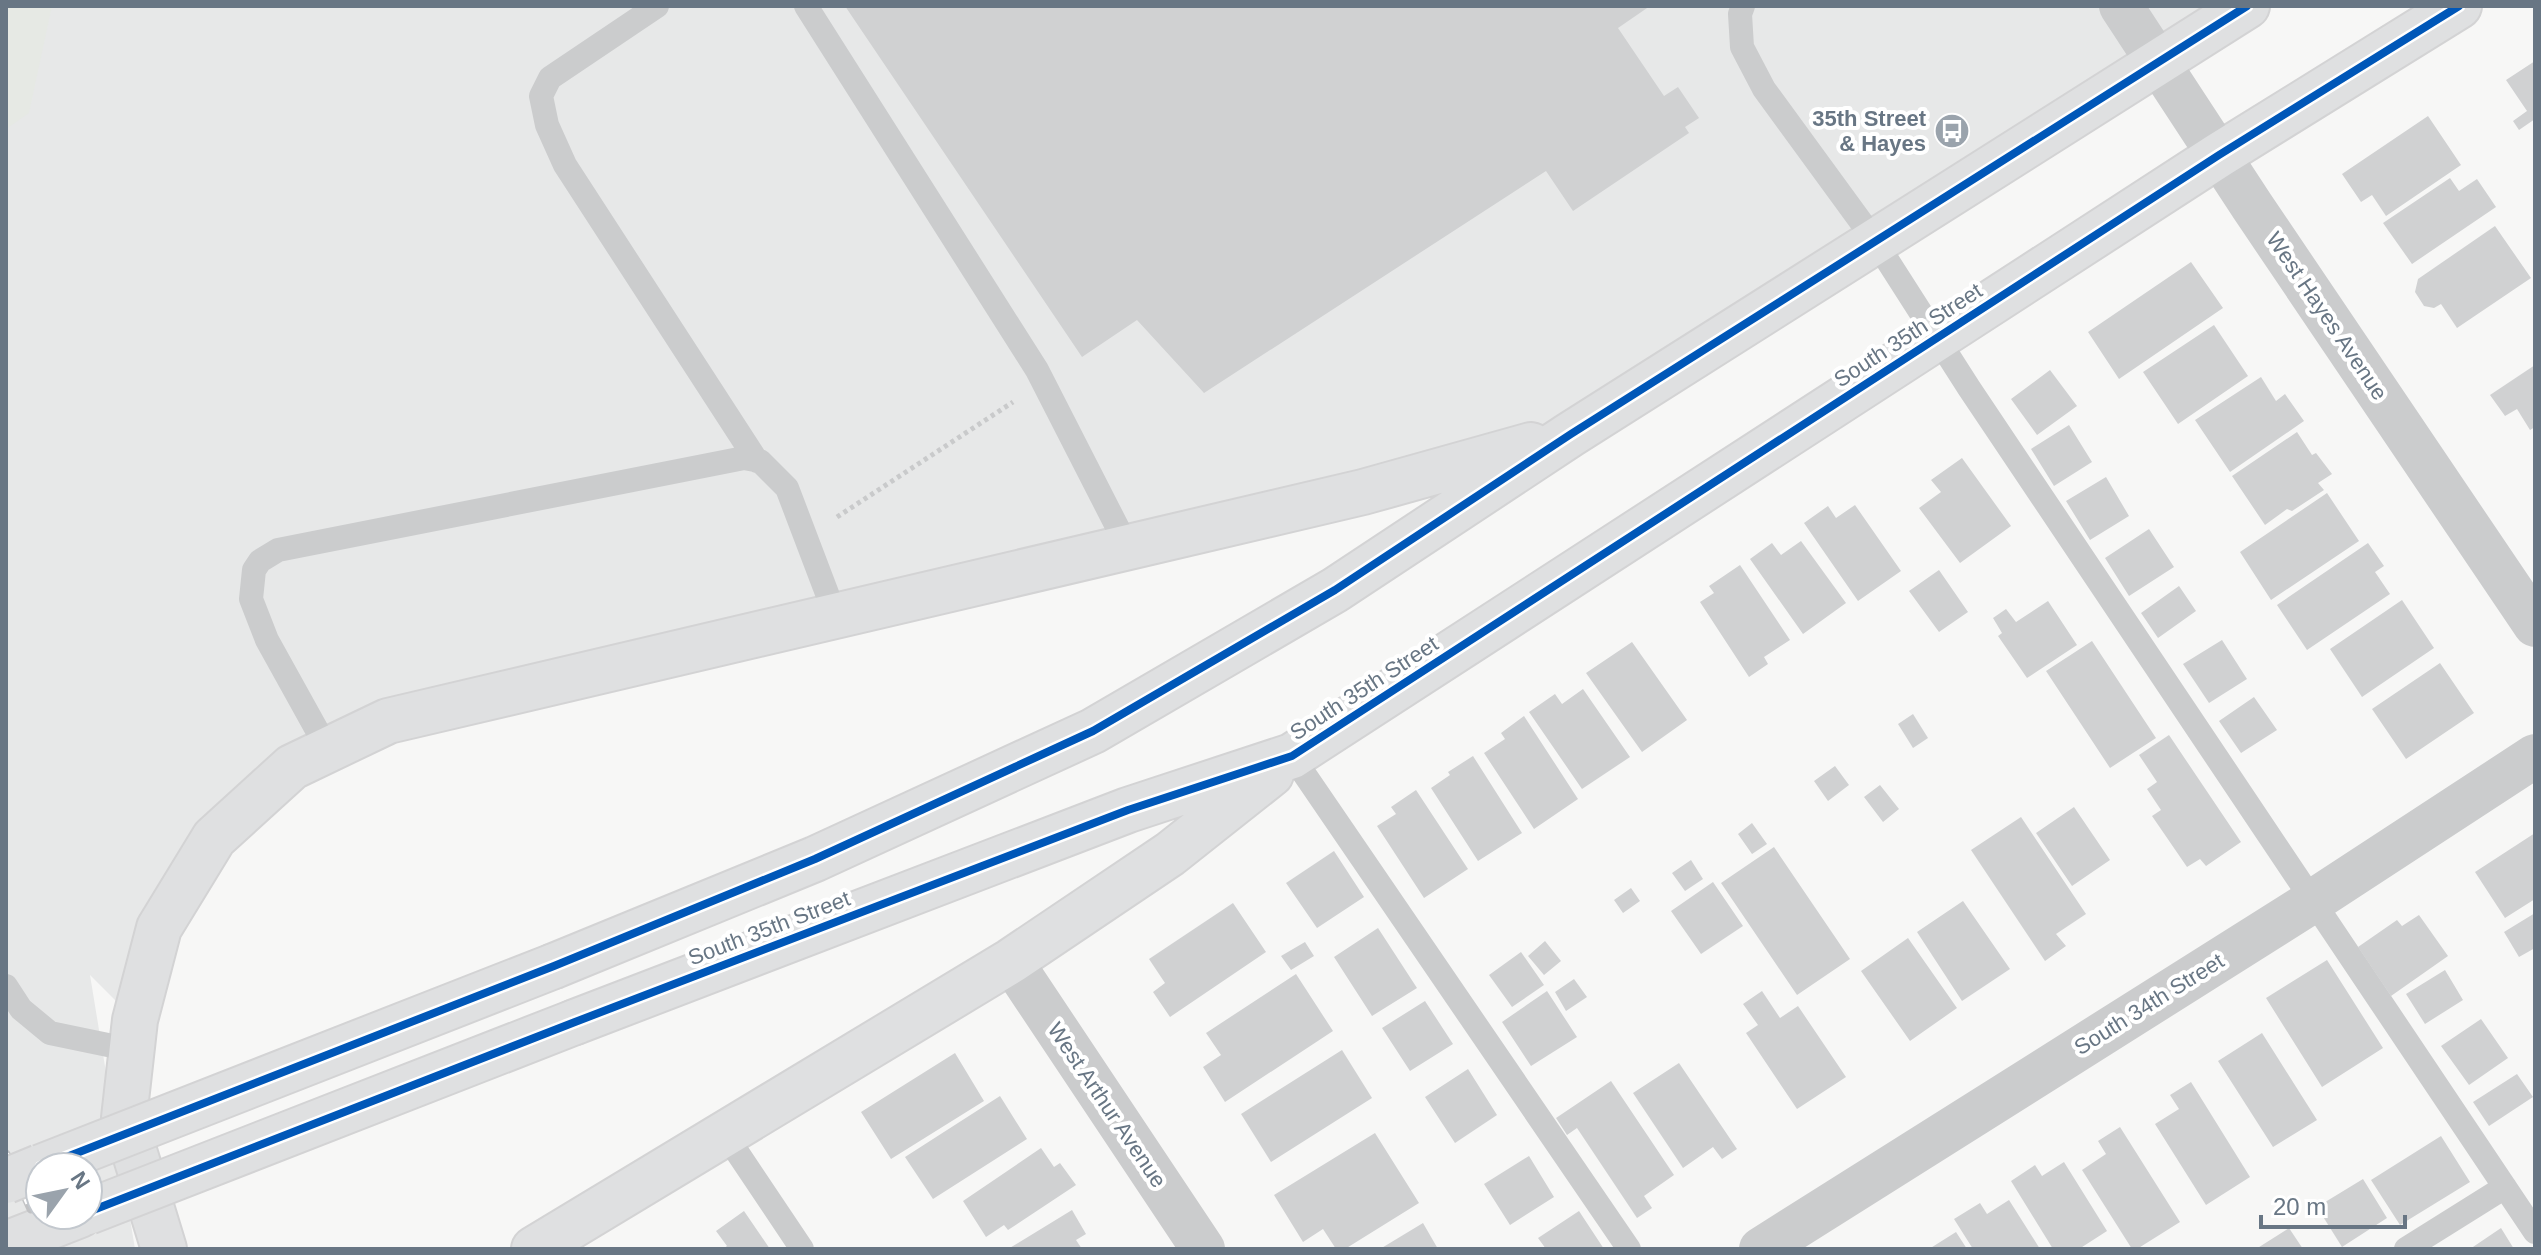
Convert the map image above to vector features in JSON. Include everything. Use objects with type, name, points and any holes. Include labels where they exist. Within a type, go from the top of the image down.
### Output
[{"type":"main road","name":"South 35th Street","points":[[81,1151],[554,966],[815,859],[1093,731],[1335,590],[1571,434],[2247,6]]},
{"type":"main road","name":"South 35th Street","points":[[104,1206],[1128,810],[1292,756],[2219,155],[2459,6]]},
{"type":"main road","points":[[164,1249],[124,1118],[135,1020],[159,928],[214,838],[292,767],[388,721],[1363,492],[1571,434]]},
{"type":"main road","points":[[534,1249],[1011,961],[1170,854],[1292,756]]},
{"type":"main road","points":[[6,1244],[39,1231]]},
{"type":"street","name":"West Hayes Avenue","points":[[2121,6],[2535,625]]},
{"type":"street","name":"South 34th Street","points":[[1761,1249],[2313,901],[2535,756]]},
{"type":"street","name":"West Arthur Avenue","points":[[1011,961],[1203,1249]]},
{"type":"lane","points":[[657,6],[550,78],[541,96],[547,125],[565,165],[757,461],[787,488],[836,617]]},
{"type":"lane","points":[[806,6],[1044,382],[1128,548]]},
{"type":"lane","points":[[1743,6],[1740,14],[1742,47],[1764,89],[1875,241],[2535,1232]]},
{"type":"lane","points":[[328,750],[267,640],[251,599],[254,570],[260,561],[278,550],[293,546],[744,458],[757,461]]},
{"type":"lane","points":[[1292,756],[1629,1249]]},
{"type":"lane","points":[[6,986],[21,1009],[50,1033],[132,1050]]},
{"type":"lane","points":[[725,1134],[802,1249]]},
{"type":"lane","points":[[2406,1249],[2505,1187]]},
{"type":"path","points":[[806,537],[1044,382]]},
{"type":"shaded area","points":[[6,6],[52,6],[29,113],[6,129]]},
{"type":"shaded area","points":[[40,6],[2247,6],[1571,434],[388,721],[214,838],[135,1020],[90,975],[135,1249],[6,1249],[6,29]]},
{"type":"building","points":[[845,6],[1650,6],[1618,28],[1664,96],[1678,87],[1699,118],[1685,127],[1689,133],[1573,211],[1546,171],[1204,393],[1137,320],[1082,357]]},
{"type":"building","points":[[2535,61],[2535,119],[2519,130],[2513,121],[2527,111],[2506,80]]},
{"type":"building","points":[[2428,116],[2461,165],[2386,216],[2372,195],[2361,202],[2342,174]]},
{"type":"building","points":[[2450,178],[2459,191],[2477,179],[2496,207],[2412,264],[2383,223]]},
{"type":"building","points":[[2495,226],[2531,278],[2457,328],[2441,304],[2434,308],[2424,306],[2415,292],[2418,279]]},
{"type":"building","points":[[2191,262],[2223,308],[2119,379],[2088,332]]},
{"type":"building","points":[[2214,325],[2248,376],[2178,424],[2143,372]]},
{"type":"building","points":[[2535,365],[2535,427],[2530,430],[2517,409],[2505,416],[2490,395]]},
{"type":"building","points":[[2050,370],[2077,406],[2037,435],[2011,399]]},
{"type":"building","points":[[2261,377],[2276,401],[2285,394],[2304,421],[2230,472],[2195,420]]},
{"type":"building","points":[[2069,425],[2092,462],[2054,486],[2031,449]]},
{"type":"building","points":[[2297,432],[2312,455],[2316,453],[2332,474],[2318,483],[2324,490],[2292,511],[2287,509],[2265,525],[2232,476]]},
{"type":"building","points":[[1962,458],[2011,526],[1960,563],[1919,508],[1941,492],[1931,480]]},
{"type":"building","points":[[2106,477],[2129,516],[2090,540],[2066,501]]},
{"type":"building","points":[[2327,493],[2359,541],[2271,600],[2240,552]]},
{"type":"building","points":[[1855,505],[1901,571],[1858,601],[1804,523],[1828,506],[1836,518]]},
{"type":"building","points":[[2149,529],[2174,567],[2129,596],[2105,558]]},
{"type":"building","points":[[1801,541],[1846,603],[1803,634],[1750,559],[1772,543],[1781,555]]},
{"type":"building","points":[[2368,543],[2384,566],[2375,572],[2390,594],[2307,650],[2277,605]]},
{"type":"building","points":[[1740,565],[1790,640],[1764,657],[1768,664],[1749,677],[1700,602],[1714,593],[1709,586]]},
{"type":"building","points":[[1939,570],[1968,612],[1939,632],[1909,591]]},
{"type":"building","points":[[2179,586],[2196,611],[2158,638],[2141,613]]},
{"type":"building","points":[[2402,600],[2434,648],[2362,697],[2330,649]]},
{"type":"building","points":[[2048,601],[2077,645],[2027,678],[1998,636],[2002,633],[1993,618],[2006,609],[2016,622]]},
{"type":"building","points":[[2222,640],[2247,679],[2209,703],[2183,664]]},
{"type":"building","points":[[2092,641],[2156,738],[2110,768],[2046,671]]},
{"type":"building","points":[[1632,642],[1687,720],[1642,752],[1586,673]]},
{"type":"building","points":[[2440,663],[2474,713],[2406,759],[2372,709]]},
{"type":"building","points":[[1583,689],[1630,757],[1582,789],[1529,712],[1555,694],[1562,704]]},
{"type":"building","points":[[2254,697],[2277,730],[2241,753],[2219,721]]},
{"type":"building","points":[[1913,714],[1928,738],[1913,748],[1898,724]]},
{"type":"building","points":[[1524,716],[1578,799],[1534,829],[1484,753],[1505,739],[1501,733]]},
{"type":"building","points":[[2169,735],[2241,842],[2206,866],[2200,859],[2187,867],[2152,816],[2161,810],[2147,789],[2157,782],[2139,755]]},
{"type":"building","points":[[1473,756],[1522,833],[1478,861],[1431,788],[1450,775],[1448,772]]},
{"type":"building","points":[[1835,766],[1849,785],[1828,801],[1814,781]]},
{"type":"building","points":[[1880,785],[1899,809],[1883,822],[1864,797]]},
{"type":"building","points":[[1416,790],[1468,869],[1424,898],[1377,826],[1396,814],[1391,807]]},
{"type":"building","points":[[2074,807],[2110,860],[2072,886],[2036,833]]},
{"type":"building","points":[[2021,817],[2086,914],[2056,934],[2066,946],[2045,961],[1971,850]]},
{"type":"building","points":[[1752,823],[1767,844],[1752,854],[1738,834]]},
{"type":"building","points":[[2535,833],[2535,899],[2505,918],[2475,872]]},
{"type":"building","points":[[1774,847],[1850,959],[1797,995],[1721,883]]},
{"type":"building","points":[[1334,851],[1364,897],[1317,928],[1286,883]]},
{"type":"building","points":[[1691,860],[1703,879],[1685,891],[1672,873]]},
{"type":"building","points":[[1713,882],[1743,926],[1701,954],[1671,911]]},
{"type":"building","points":[[1631,888],[1640,901],[1623,913],[1614,900]]},
{"type":"building","points":[[1963,901],[2010,969],[1962,1001],[1917,932]]},
{"type":"building","points":[[1233,903],[1266,952],[1170,1017],[1153,992],[1165,983],[1149,959]]},
{"type":"building","points":[[2535,913],[2535,948],[2519,957],[2504,932]]},
{"type":"building","points":[[2419,915],[2448,956],[2391,996],[2358,947],[2397,920],[2402,926]]},
{"type":"building","points":[[1378,928],[1417,988],[1372,1016],[1334,957]]},
{"type":"building","points":[[1908,938],[1957,1008],[1910,1041],[1861,971]]},
{"type":"building","points":[[1545,941],[1561,961],[1544,975],[1528,956]]},
{"type":"building","points":[[1305,942],[1314,956],[1291,970],[1281,956]]},
{"type":"building","points":[[1521,952],[1544,985],[1512,1007],[1489,975]]},
{"type":"building","points":[[2327,960],[2383,1048],[2322,1087],[2266,998]]},
{"type":"building","points":[[2445,970],[2463,1000],[2425,1024],[2406,994]]},
{"type":"building","points":[[1296,974],[1333,1031],[1225,1102],[1203,1067],[1221,1055],[1206,1033]]},
{"type":"building","points":[[1574,979],[1587,997],[1566,1011],[1555,992]]},
{"type":"building","points":[[1547,991],[1577,1037],[1531,1066],[1502,1022]]},
{"type":"building","points":[[1762,991],[1780,1018],[1798,1006],[1846,1077],[1797,1109],[1746,1033],[1758,1025],[1743,1004]]},
{"type":"building","points":[[1425,1001],[1453,1044],[1410,1071],[1382,1028]]},
{"type":"building","points":[[2481,1019],[2508,1058],[2469,1085],[2441,1046]]},
{"type":"building","points":[[2262,1033],[2317,1120],[2273,1147],[2218,1061]]},
{"type":"building","points":[[1342,1050],[1372,1098],[1271,1162],[1241,1114]]},
{"type":"building","points":[[955,1053],[984,1101],[891,1159],[861,1112]]},
{"type":"building","points":[[1679,1063],[1737,1149],[1722,1159],[1713,1147],[1683,1168],[1633,1093]]},
{"type":"building","points":[[1468,1069],[1497,1115],[1455,1143],[1425,1097]]},
{"type":"building","points":[[2517,1074],[2533,1097],[2489,1126],[2473,1102]]},
{"type":"building","points":[[1611,1081],[1674,1175],[1644,1196],[1652,1208],[1637,1218],[1577,1128],[1567,1135],[1556,1118]]},
{"type":"building","points":[[2191,1082],[2250,1177],[2206,1205],[2155,1124],[2179,1109],[2170,1095]]},
{"type":"building","points":[[1000,1096],[1027,1139],[933,1199],[905,1157]]},
{"type":"building","points":[[2120,1127],[2180,1222],[2137,1249],[2132,1249],[2082,1170],[2106,1154],[2098,1141]]},
{"type":"building","points":[[1375,1133],[1419,1203],[1345,1249],[1336,1249],[1323,1229],[1303,1242],[1274,1195]]},
{"type":"building","points":[[2441,1136],[2470,1182],[2400,1225],[2371,1180]]},
{"type":"building","points":[[1041,1148],[1054,1167],[1060,1163],[1076,1185],[1008,1230],[1004,1225],[986,1237],[963,1201]]},
{"type":"building","points":[[1529,1156],[1554,1197],[1510,1225],[1484,1184]]},
{"type":"building","points":[[2064,1162],[2107,1231],[2079,1249],[2053,1249],[2011,1181],[2035,1165],[2042,1176]]},
{"type":"building","points":[[2363,1179],[2387,1218],[2342,1247],[2317,1207]]},
{"type":"building","points":[[2009,1200],[2040,1249],[1973,1249],[1954,1219],[1980,1203],[1987,1214]]},
{"type":"building","points":[[1072,1210],[1086,1234],[1076,1240],[1082,1249],[1008,1249]]},
{"type":"building","points":[[744,1211],[770,1249],[723,1249],[727,1246],[716,1231]]},
{"type":"building","points":[[1579,1211],[1604,1249],[1546,1249],[1538,1238]]},
{"type":"building","points":[[1423,1223],[1438,1249],[1380,1249]]},
{"type":"building","points":[[2289,1228],[2303,1249],[2256,1249]]},
{"type":"building","points":[[2501,1228],[2514,1249],[2470,1249]]},
{"type":"building","points":[[1956,1232],[1967,1249],[1929,1249]]},
{"type":"railway","points":[[6,1154],[24,1194]]},
{"type":"cycle path","points":[[82,1151],[554,966],[815,859],[1093,731],[1335,590],[1571,434],[2247,6]]},
{"type":"cycle path","points":[[104,1206],[1128,810],[1292,756],[2219,155],[2459,6]]},
{"type":"place","name":"35th Street & Hayes","points":[[1952,131]]}]
